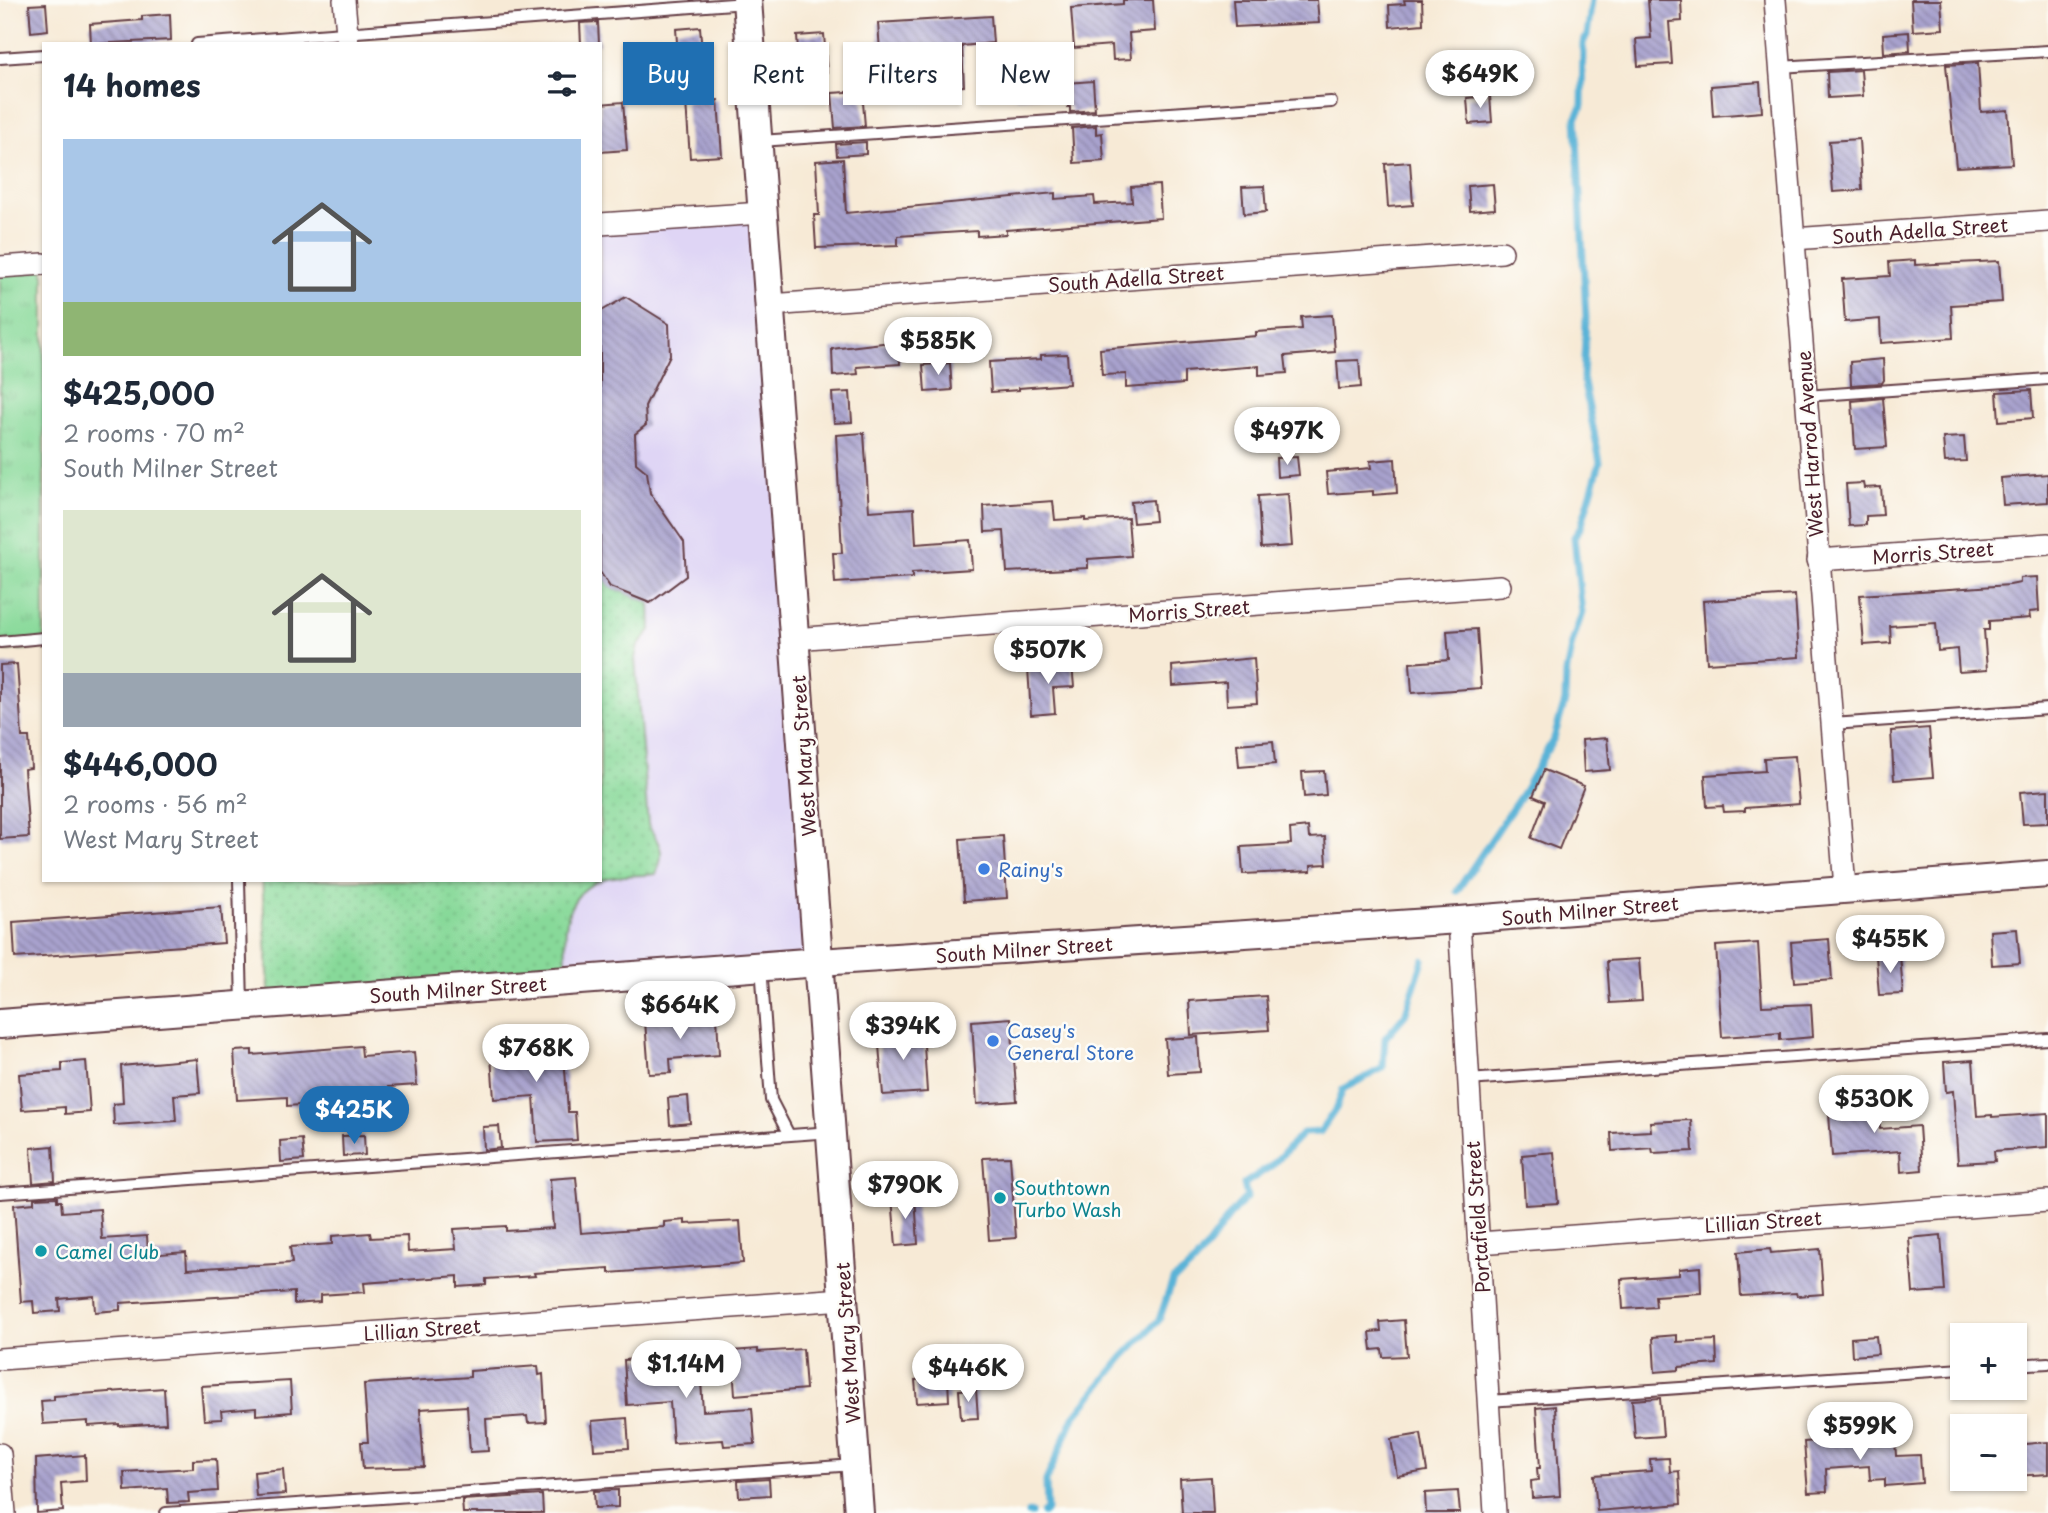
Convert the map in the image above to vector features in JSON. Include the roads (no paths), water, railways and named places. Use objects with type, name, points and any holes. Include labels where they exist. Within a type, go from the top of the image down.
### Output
[{"type":"main road","name":"West Mary Street","points":[[747,1],[859,1513]]},
{"type":"main road","name":"South Milner Street","points":[[0,1024],[818,962]]},
{"type":"street","points":[[344,0],[348,38]]},
{"type":"street","name":"West Harrod Avenue","points":[[1775,0],[1845,888]]},
{"type":"street","points":[[602,224],[762,213]]},
{"type":"street","name":"South Adella Street","points":[[1793,239],[2048,220]]},
{"type":"street","name":"South Adella Street","points":[[770,305],[1502,252]]},
{"type":"street","points":[[0,267],[42,264]]},
{"type":"street","name":"Morris Street","points":[[1818,560],[2048,544]]},
{"type":"street","name":"Morris Street","points":[[794,639],[1500,586]]},
{"type":"street","name":"South Milner Street","points":[[818,962],[1459,920],[2048,874]]},
{"type":"street","name":"Portafield Street","points":[[1459,920],[1494,1513]]},
{"type":"street","name":"Lillian Street","points":[[1479,1242],[2048,1200]]},
{"type":"street","name":"Lillian Street","points":[[0,1359],[844,1299]]},
{"type":"street","points":[[0,1454],[5,1513]]},
{"type":"lane","points":[[247,42],[348,38],[747,1]]},
{"type":"lane","points":[[1779,66],[2048,51]]},
{"type":"lane","points":[[0,58],[42,55]]},
{"type":"lane","points":[[757,141],[1331,102]]},
{"type":"lane","points":[[1805,396],[2048,379]]},
{"type":"lane","points":[[0,642],[42,638]]},
{"type":"lane","points":[[1832,724],[2048,709]]},
{"type":"lane","points":[[240,882],[242,1006]]},
{"type":"lane","points":[[761,967],[771,1100],[789,1135]]},
{"type":"lane","points":[[1468,1080],[2048,1039]]},
{"type":"lane","points":[[0,1193],[831,1132]]},
{"type":"lane","points":[[2027,1364],[2048,1363]]},
{"type":"lane","points":[[1488,1401],[1950,1370]]},
{"type":"lane","points":[[166,1513],[856,1465]]},
{"type":"waterway","points":[[1457,891],[1524,791],[1554,738],[1565,701],[1566,673],[1572,643],[1582,613],[1574,537],[1581,527],[1600,462],[1583,378],[1586,318],[1576,118],[1582,107],[1583,43],[1587,35],[1592,0]]},
{"type":"waterway","points":[[1043,1513],[1047,1510],[1046,1481],[1074,1417],[1123,1357],[1159,1320],[1173,1280],[1185,1272],[1204,1252],[1228,1217],[1247,1197],[1244,1184],[1271,1166],[1303,1133],[1320,1132],[1337,1107],[1343,1089],[1383,1068],[1385,1038],[1405,1015],[1423,960]]},
{"type":"place","name":"Rainy's","points":[[984,869]]},
{"type":"place","name":"Casey's General Store","points":[[993,1041]]},
{"type":"place","name":"Southtown Turbo Wash","points":[[1000,1198]]},
{"type":"place","name":"Camel Club","points":[[41,1251]]}]
